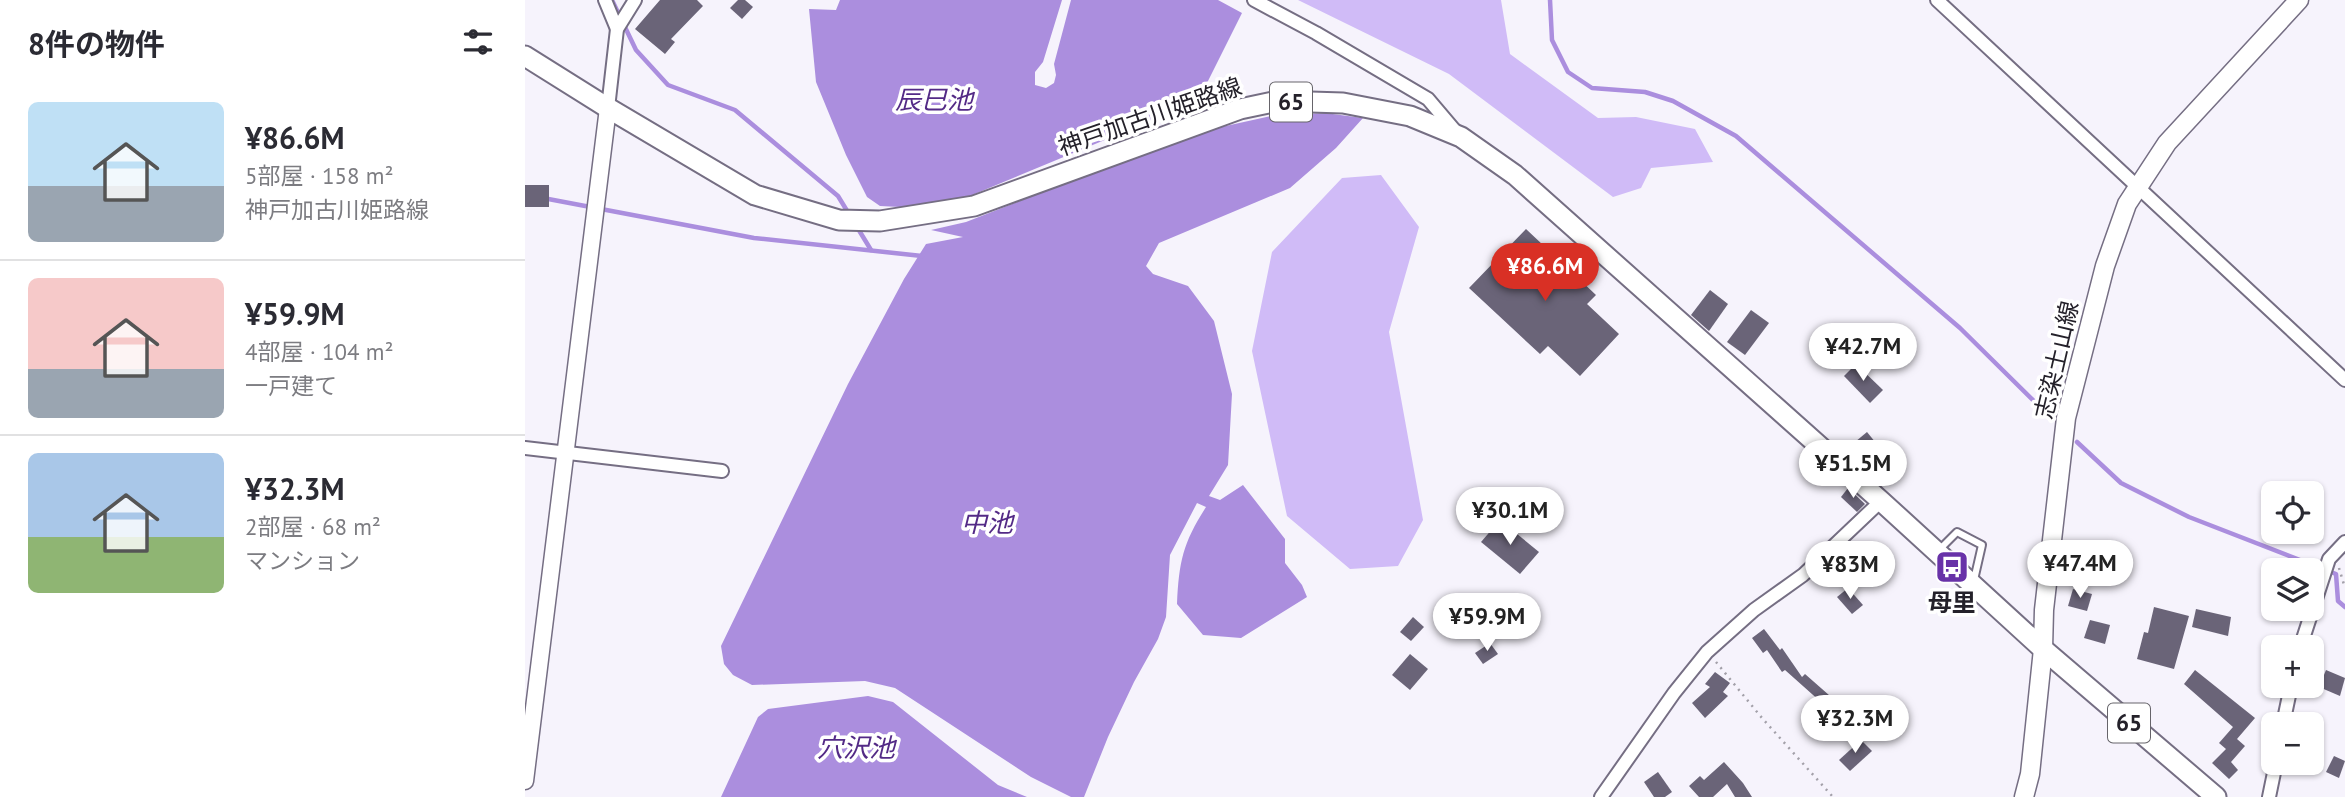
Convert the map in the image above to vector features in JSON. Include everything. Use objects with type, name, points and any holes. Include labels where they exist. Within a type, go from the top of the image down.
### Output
[{"type":"main road","name":"志染土山線","points":[[2024,797],[2030,774],[2043,649],[2044,610],[2066,418],[2105,266],[2127,204],[2167,143],[2299,0]]},
{"type":"main road","name":"神戸加古川姫路線","points":[[525,56],[755,195],[839,220],[880,221],[974,206],[1240,109],[1278,101],[1343,103],[1410,116],[1461,138],[1515,175],[2043,649],[2216,797]]},
{"type":"street","points":[[605,0],[617,29]]},
{"type":"street","points":[[525,781],[617,29],[635,0]]},
{"type":"street","points":[[1254,0],[1428,99],[1461,138]]},
{"type":"street","points":[[1937,0],[2345,380]]},
{"type":"street","points":[[525,448],[722,471]]},
{"type":"street","points":[[1601,797],[1674,693],[1707,652],[1754,610],[1803,575],[1881,501]]},
{"type":"street","points":[[2304,635],[2329,559],[2345,542]]},
{"type":"street","points":[[2269,797],[2274,775]]},
{"type":"lane","points":[[1937,553],[1957,532],[1982,545],[1973,585]]},
{"type":"path","points":[[1707,652],[1833,797]]},
{"type":"shaded area","points":[[1298,0],[1501,0],[1510,54],[1598,118],[1636,117],[1695,129],[1713,162],[1651,168],[1641,188],[1613,197],[1449,74]]},
{"type":"shaded area","points":[[1381,175],[1419,227],[1389,332],[1423,520],[1398,566],[1350,569],[1287,516],[1252,351],[1272,252],[1342,178]]},
{"type":"water","name":"辰巳池","points":[[840,0],[1062,0],[1043,62],[1035,72],[1035,85],[1046,88],[1054,83],[1054,64],[1071,0],[1218,0],[1242,13],[1193,111],[1182,108],[965,198],[900,207],[880,206],[867,197],[846,155],[816,82],[809,9],[836,10]]},
{"type":"water","name":"中池","points":[[1325,113],[1363,118],[1336,148],[1290,188],[1159,243],[1146,266],[1153,274],[1188,286],[1214,321],[1232,394],[1228,465],[1209,496],[1220,500],[1243,485],[1285,539],[1285,563],[1302,585],[1307,597],[1241,638],[1203,635],[1177,604],[1184,553],[1192,531],[1206,507],[1197,503],[1170,555],[1166,617],[1158,639],[1108,737],[1084,797],[1071,797],[1031,777],[895,688],[865,681],[752,685],[733,675],[724,664],[721,646],[848,384],[904,279],[926,244],[963,237],[931,230],[966,222],[1194,133],[1271,116]]},
{"type":"water","name":"穴沢池","points":[[868,696],[893,702],[998,785],[1027,797],[721,797],[758,717],[768,709]]},
{"type":"building","points":[[660,0],[697,0],[703,6],[671,39],[675,42],[665,54],[635,29]]},
{"type":"building","points":[[738,0],[745,0],[753,7],[742,19],[730,8]]},
{"type":"building","points":[[525,185],[549,185],[549,207],[525,207]]},
{"type":"building","points":[[1526,229],[1596,295],[1587,304],[1619,334],[1580,376],[1548,346],[1540,354],[1469,288]]},
{"type":"building","points":[[1710,290],[1728,304],[1709,331],[1691,315]]},
{"type":"building","points":[[1751,310],[1769,323],[1745,355],[1727,342]]},
{"type":"building","points":[[1856,364],[1883,390],[1870,403],[1844,376]]},
{"type":"building","points":[[1867,432],[1880,448],[1867,458],[1855,442]]},
{"type":"building","points":[[1848,488],[1865,504],[1857,512],[1841,497]]},
{"type":"building","points":[[1500,520],[1539,552],[1520,574],[1481,542]]},
{"type":"building","points":[[1848,588],[1863,605],[1852,614],[1837,597]]},
{"type":"building","points":[[2073,589],[2092,594],[2087,611],[2068,606]]},
{"type":"building","points":[[2154,607],[2189,616],[2174,669],[2137,659],[2144,632],[2148,633]]},
{"type":"building","points":[[2196,609],[2231,617],[2228,636],[2192,627]]},
{"type":"building","points":[[1413,617],[1424,627],[1411,641],[1400,632]]},
{"type":"building","points":[[2090,620],[2110,625],[2105,644],[2084,638]]},
{"type":"building","points":[[1764,629],[1780,650],[1782,648],[1802,677],[1805,674],[1838,703],[1831,711],[1785,670],[1782,672],[1767,650],[1763,653],[1752,638]]},
{"type":"building","points":[[1490,643],[1498,654],[1483,664],[1475,653]]},
{"type":"building","points":[[1410,654],[1428,669],[1410,690],[1392,675]]},
{"type":"building","points":[[2195,670],[2255,718],[2237,739],[2245,746],[2231,762],[2238,770],[2229,779],[2212,763],[2226,749],[2219,743],[2233,727],[2184,684]]},
{"type":"building","points":[[2326,670],[2345,678],[2340,696],[2324,689]]},
{"type":"building","points":[[1715,672],[1730,683],[1723,692],[1728,696],[1705,718],[1692,703],[1710,687],[1705,684]]},
{"type":"building","points":[[1861,740],[1872,751],[1850,771],[1839,760]]},
{"type":"building","points":[[2334,756],[2345,761],[2339,778],[2326,772]]},
{"type":"building","points":[[1724,762],[1752,797],[1735,797],[1727,784],[1713,797],[1699,797],[1689,786],[1700,776],[1704,780]]},
{"type":"building","points":[[1658,772],[1672,792],[1665,797],[1654,797],[1644,782]]},
{"type":"waterway","points":[[612,0],[636,50],[668,85],[735,110],[838,196],[849,214]]},
{"type":"waterway","points":[[1550,0],[1552,40],[1568,72],[1592,88],[1645,92],[1673,101],[1736,136],[1960,328],[2051,418]]},
{"type":"waterway","points":[[543,198],[754,238],[922,256]]},
{"type":"waterway","points":[[857,227],[871,250]]},
{"type":"waterway","points":[[2077,442],[2121,483],[2189,517],[2336,574],[2338,601],[2345,607]]},
{"type":"place","name":"母里","points":[[1952,567]]}]
